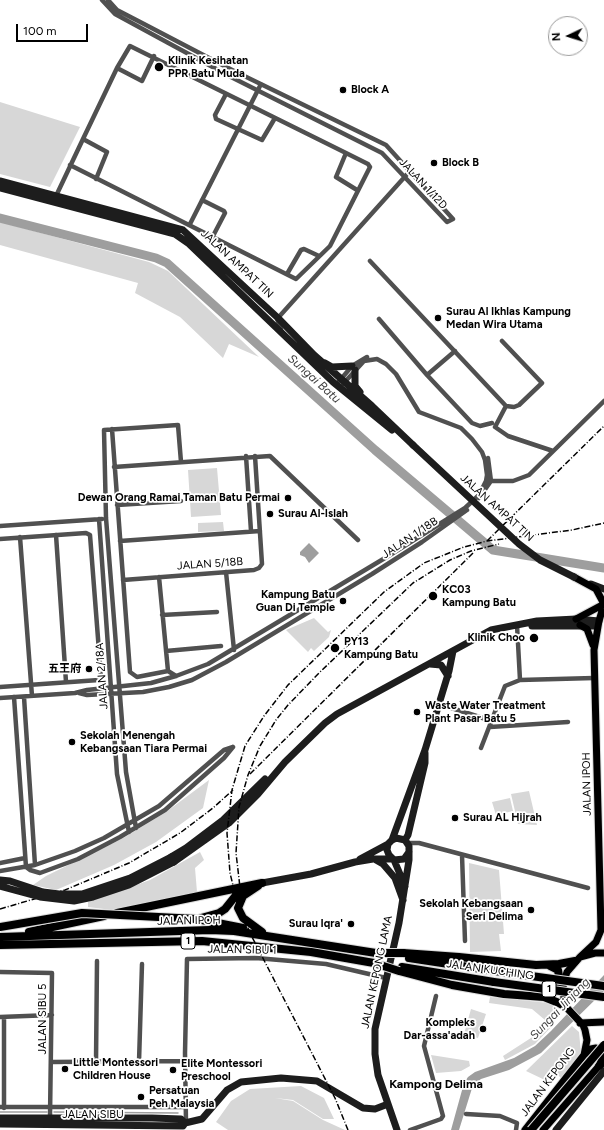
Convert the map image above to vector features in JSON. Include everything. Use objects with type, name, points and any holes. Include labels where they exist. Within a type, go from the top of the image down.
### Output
[{"type":"highway","points":[[9,936],[262,883]]},
{"type":"highway","points":[[262,883],[247,892],[240,899],[238,908],[243,918],[262,932]]},
{"type":"highway","points":[[197,919],[219,913],[225,909],[241,889],[250,885]]},
{"type":"highway","points":[[0,927],[82,913],[197,919],[262,932],[279,938]]},
{"type":"highway","name":"JALAN IPOH","points":[[0,937],[210,930],[234,931],[376,953],[402,955]]},
{"type":"highway","name":"JALAN IPOH","points":[[0,945],[202,941],[311,952],[400,969]]},
{"type":"highway","points":[[400,969],[452,985],[504,994],[550,994],[555,991],[559,980],[558,971],[553,966],[402,955]]},
{"type":"highway","name":"JALAN KUCHING","points":[[402,955],[495,971],[604,986]]},
{"type":"highway","points":[[545,966],[577,959]]},
{"type":"highway","name":"JALAN KUCHING","points":[[400,969],[604,997]]},
{"type":"highway","points":[[522,994],[544,997],[559,1002],[568,1009]]},
{"type":"highway","points":[[531,1130],[604,1045]]},
{"type":"main road","points":[[574,577],[596,589],[604,604],[578,622],[590,633],[594,650]]},
{"type":"main road","name":"JALAN IPOH","points":[[568,1009],[563,984],[567,972],[577,959],[596,942],[601,930],[594,650],[601,624],[604,604]]},
{"type":"main road","points":[[577,959],[594,953],[604,953]]},
{"type":"main road","points":[[568,1009],[580,1023],[604,1022]]},
{"type":"main road","name":"JALAN KEPONG","points":[[525,1130],[584,1055],[587,1040],[580,1023]]},
{"type":"main road","points":[[584,1055],[591,1049],[596,1048],[601,1052],[602,1066]]},
{"type":"main road","points":[[543,1130],[602,1066],[604,1054]]},
{"type":"street","name":"JALAN 1/12D","points":[[102,0],[115,14],[258,90],[382,152],[447,222],[453,219],[386,145],[261,84],[117,10],[108,0]]},
{"type":"street","points":[[70,166],[190,224],[296,278],[330,246],[357,190],[370,167],[368,164],[226,94],[154,56],[130,46],[117,68],[70,166],[56,196],[60,201],[81,210]]},
{"type":"street","points":[[117,68],[142,81],[154,56]]},
{"type":"street","points":[[190,224],[261,84]]},
{"type":"street","points":[[226,94],[215,118],[264,140],[275,118]]},
{"type":"street","points":[[83,139],[107,152],[96,178]]},
{"type":"street","points":[[346,153],[336,177],[357,190]]},
{"type":"street","points":[[292,343],[278,324],[278,318],[410,171]]},
{"type":"street","name":"JALAN AMPAT TIN","points":[[0,181],[183,230],[278,318],[340,383],[380,422],[413,445]]},
{"type":"street","name":"JALAN AMPAT TIN","points":[[0,188],[175,234],[188,243],[292,343],[340,383],[372,406],[519,544],[540,560],[574,577],[604,589]]},
{"type":"street","points":[[202,200],[224,211],[225,213],[213,236]]},
{"type":"street","points":[[287,274],[301,250],[304,249],[320,256]]},
{"type":"street","points":[[370,261],[506,406],[514,407],[519,405],[542,383],[502,341]]},
{"type":"street","points":[[252,305],[274,319],[278,318]]},
{"type":"street","points":[[379,319],[427,375],[475,425],[492,423]]},
{"type":"street","points":[[308,349],[329,365],[353,368]]},
{"type":"street","points":[[427,375],[455,351]]},
{"type":"street","points":[[340,383],[361,359],[378,356],[388,362],[399,372],[421,410],[456,422],[476,438],[488,457],[488,481]]},
{"type":"street","points":[[353,368],[355,386],[372,406]]},
{"type":"street","name":"JALAN AMPAT TIN","points":[[488,481],[508,482],[523,478],[529,474],[604,401]]},
{"type":"street","points":[[506,406],[495,426],[508,436],[553,451]]},
{"type":"street","points":[[176,676],[168,671],[137,677],[130,672],[112,429],[178,425],[182,462]]},
{"type":"street","name":"JALAN 2/18A","points":[[112,429],[104,431],[106,518],[121,693],[126,772],[136,828]]},
{"type":"street","points":[[246,456],[251,531]]},
{"type":"street","points":[[114,467],[246,456],[270,456],[358,540]]},
{"type":"street","points":[[120,541],[260,531],[255,456]]},
{"type":"street","name":"JALAN 1/18B","points":[[113,690],[120,687],[165,680],[208,664],[439,526],[465,509],[488,481]]},
{"type":"street","points":[[117,505],[181,501]]},
{"type":"street","points":[[0,526],[106,518]]},
{"type":"street","name":"JALAN 2/18A","points":[[99,519],[113,690],[118,774],[129,832]]},
{"type":"street","name":"JALAN 1/18B","points":[[113,690],[121,693],[143,692],[181,684],[204,674],[420,543],[439,526]]},
{"type":"street","name":"JALAN 5/18B","points":[[123,580],[254,570],[262,564],[260,531]]},
{"type":"street","points":[[0,538],[86,533],[91,537],[101,677],[99,680],[0,687]]},
{"type":"street","points":[[56,534],[66,682]]},
{"type":"street","points":[[20,537],[32,696]]},
{"type":"street","points":[[416,539],[420,543]]},
{"type":"street","points":[[226,572],[234,656]]},
{"type":"street","points":[[159,577],[168,671],[165,680]]},
{"type":"street","name":"JALAN AMPAT TIN","points":[[574,577],[604,585]]},
{"type":"street","points":[[162,615],[217,612]]},
{"type":"street","points":[[0,886],[45,898],[74,901],[93,897],[129,885],[229,824],[258,794],[285,762],[332,717],[491,630],[537,621],[601,624]]},
{"type":"street","points":[[520,680],[521,625]]},
{"type":"street","points":[[166,650],[221,646]]},
{"type":"street","points":[[405,888],[393,859],[387,850],[425,750],[448,676],[452,660],[452,651]]},
{"type":"street","points":[[428,664],[441,665],[448,676]]},
{"type":"street","points":[[481,748],[490,727],[503,688],[520,680],[594,678]]},
{"type":"street","points":[[0,698],[79,693],[87,690],[113,690]]},
{"type":"street","points":[[14,697],[26,867]]},
{"type":"street","points":[[24,697],[35,865]]},
{"type":"street","points":[[439,704],[492,721]]},
{"type":"street","points":[[490,727],[568,722]]},
{"type":"street","points":[[0,871],[35,865],[76,851],[127,825],[159,806],[224,750],[233,747],[215,766],[165,810],[136,828],[78,859],[40,873],[26,867]]},
{"type":"street","points":[[409,852],[406,841],[425,763],[425,750]]},
{"type":"street","points":[[211,762],[215,766]]},
{"type":"street","points":[[20,781],[29,781]]},
{"type":"street","points":[[355,862],[390,842],[401,838],[406,841],[419,843],[588,888]]},
{"type":"street","points":[[262,883],[318,872],[355,862],[373,859],[404,859],[412,847],[419,843]]},
{"type":"street","name":"JALAN KEPONG LAMA","points":[[397,1130],[378,1075],[375,1048],[375,1029],[403,900],[409,852]]},
{"type":"street","points":[[462,855],[465,941]]},
{"type":"street","points":[[0,863],[25,858]]},
{"type":"street","points":[[0,880],[10,881],[43,892],[82,894],[130,878],[172,859]]},
{"type":"street","points":[[373,859],[383,864],[390,871],[398,885],[403,900]]},
{"type":"street","name":"JALAN SIBU 1","points":[[185,1123],[187,959],[256,958],[326,964],[386,978]]},
{"type":"street","points":[[96,1062],[97,961]]},
{"type":"street","points":[[139,1062],[142,964]]},
{"type":"street","name":"JALAN SIBU 5","points":[[0,972],[52,973],[52,1062],[50,1117]]},
{"type":"street","points":[[410,1130],[441,1119],[443,1116],[424,1046],[436,996]]},
{"type":"street","points":[[2,1107],[2,1017],[52,1015]]},
{"type":"street","points":[[52,1062],[185,1061]]},
{"type":"street","points":[[556,1130],[601,1078],[602,1066]]},
{"type":"street","name":"JALAN SIBU","points":[[0,1124],[183,1126],[185,1123],[202,1120],[227,1090],[241,1082],[281,1078],[317,1081],[358,1106],[392,1114]]},
{"type":"street","points":[[375,1109],[381,1101],[383,1087]]},
{"type":"street","points":[[375,1109],[388,1104]]},
{"type":"street","name":"JALAN SIBU","points":[[2,1107],[185,1107]]},
{"type":"street","points":[[466,1114],[500,1116],[517,1123],[516,1130]]},
{"type":"street","name":"JALAN SIBU","points":[[0,1118],[50,1117],[182,1119],[185,1123]]},
{"type":"shaded area","points":[[0,102],[80,127],[50,187],[0,174]]},
{"type":"shaded area","points":[[0,222],[149,262],[168,271],[259,357],[229,344],[223,358],[180,317],[135,293],[138,283],[0,245]]},
{"type":"shaded area","points":[[217,468],[221,515],[191,517],[188,470]]},
{"type":"shaded area","points":[[223,522],[224,531],[198,532],[198,523]]},
{"type":"shaded area","points":[[309,543],[319,553],[309,563],[305,557],[300,555],[300,552]]},
{"type":"shaded area","points":[[314,618],[328,632],[331,630],[329,637],[314,651],[311,648],[308,652],[286,630]]},
{"type":"shaded area","points":[[209,780],[203,808],[156,842],[114,865],[56,890],[33,885],[46,876],[125,837],[166,812]]},
{"type":"shaded area","points":[[529,791],[537,825],[518,824],[511,794]]},
{"type":"shaded area","points":[[510,798],[513,811],[496,815],[492,802]]},
{"type":"shaded area","points":[[200,852],[204,860],[195,868],[197,892],[112,910],[88,907],[88,902],[150,880]]},
{"type":"shaded area","points":[[469,863],[499,870],[504,934],[499,934],[501,951],[470,952]]},
{"type":"shaded area","points":[[604,975],[604,991],[541,1053],[509,1070],[481,1079],[473,1085],[459,1130],[451,1130],[464,1083],[468,1077],[475,1072],[514,1058],[535,1046]]},
{"type":"shaded area","points":[[490,997],[549,1003],[561,1013],[556,1017],[554,1024],[535,1044],[505,1060],[503,1056],[534,1036],[545,1020],[532,1009],[489,1003]]},
{"type":"shaded area","points":[[471,1009],[486,1014],[478,1038],[464,1034]]},
{"type":"shaded area","points":[[572,1026],[579,1032],[581,1053],[561,1078],[556,1073],[547,1081],[526,1071]]},
{"type":"shaded area","points":[[431,1055],[469,1061],[470,1066],[461,1071],[436,1073]]},
{"type":"shaded area","points":[[301,1086],[324,1098],[334,1119],[323,1119],[293,1100],[275,1098],[293,1101],[323,1120],[345,1130],[228,1130],[216,1122],[231,1101],[250,1089]]},
{"type":"waterway","name":"Sungai Batu","points":[[0,218],[156,258],[167,263],[375,450],[493,550],[604,568]]},
{"type":"waterway","points":[[0,1112],[47,1112]]},
{"type":"waterway","points":[[54,1112],[178,1113]]},
{"type":"railway","points":[[487,541],[604,426]]},
{"type":"railway","points":[[348,1130],[335,1098],[251,935],[238,906],[230,873],[227,833],[232,790],[245,746],[264,716],[288,685],[384,592],[424,563],[464,547],[487,541],[572,530],[604,523]]},
{"type":"railway","points":[[241,896],[236,853],[239,807],[248,775],[260,746],[276,720],[288,705],[319,673],[413,583],[450,560],[471,551],[499,544]]},
{"type":"railway","points":[[250,774],[473,553]]},
{"type":"railway","points":[[0,909],[65,890],[129,863],[180,833],[213,808],[233,790]]},
{"type":"place","name":"Klinik Kesihatan PPR Batu Muda","points":[[159,67]]},
{"type":"place","name":"Block A","points":[[343,90]]},
{"type":"place","name":"Block B","points":[[434,163]]},
{"type":"place","name":"Surau Al Ikhlas Kampung Medan Wira Utama","points":[[438,318]]},
{"type":"place","name":"Dewan Orang Ramai Taman Batu Permai","points":[[288,498]]},
{"type":"place","name":"Surau Al-Islah","points":[[270,514]]},
{"type":"place","name":"KC03 Kampung Batu","points":[[433,596]]},
{"type":"place","name":"Kampung Batu Guan Di Temple","points":[[343,601]]},
{"type":"place","name":"Klinik Choo","points":[[534,638]]},
{"type":"place","name":"PY13 Kampung Batu","points":[[335,648]]},
{"type":"place","name":"五王府","points":[[89,669]]},
{"type":"place","name":"Waste Water Treatment Plant Pasar Batu 5","points":[[417,712]]},
{"type":"place","name":"Sekolah Menengah Kebangsaan Tiara Permai","points":[[72,742]]},
{"type":"place","name":"Surau AL Hijrah","points":[[455,818]]},
{"type":"place","name":"Sekolah Kebangsaan Seri Delima","points":[[531,910]]},
{"type":"place","name":"Surau Iqra'","points":[[351,924]]},
{"type":"place","name":"Kompleks Dar-assa'adah","points":[[483,1029]]},
{"type":"place","name":"Little Montessori Children House","points":[[65,1069]]},
{"type":"place","name":"Elite Montessori Preschool","points":[[173,1070]]},
{"type":"place","name":"Persatuan Peh Malaysia","points":[[141,1097]]},
{"type":"district","name":"Kampong Delima","points":[[436,1084]]},
{"type":"water label","name":"Sungai Jinjang","points":[[560,1009]]}]
